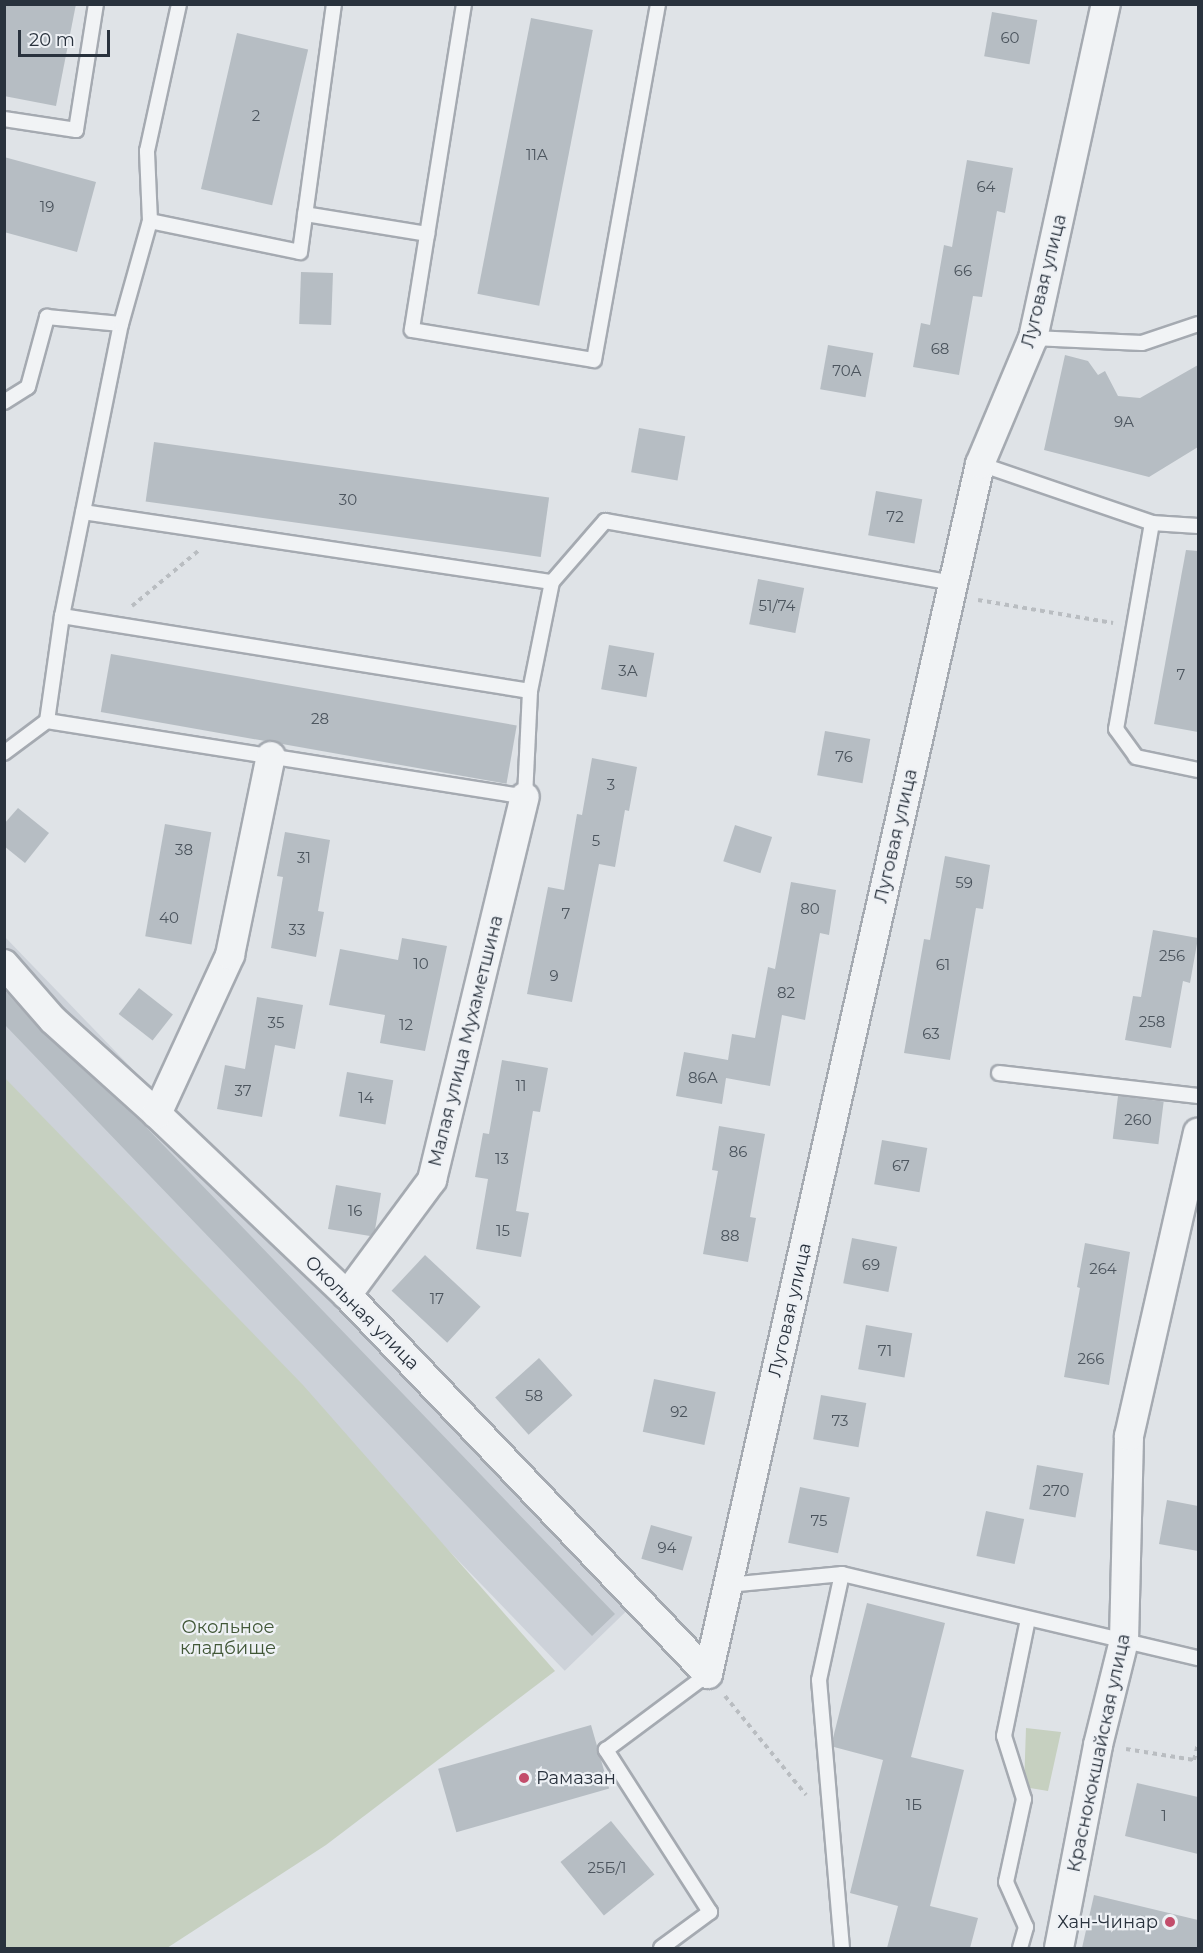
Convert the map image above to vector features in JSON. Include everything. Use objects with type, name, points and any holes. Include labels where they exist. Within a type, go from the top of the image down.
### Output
[{"type":"street","name":"Луговая улица","points":[[708,1674],[980,464],[1033,338],[1106,4]]},
{"type":"street","points":[[157,1114],[230,955],[271,756]]},
{"type":"street","name":"Малая улица Мухаметшина","points":[[347,1295],[432,1180],[525,797]]},
{"type":"street","name":"Окольная улица","points":[[4,964],[53,1020],[157,1114],[347,1295],[708,1674]]},
{"type":"street","name":"Краснококшайская улица","points":[[1059,1948],[1098,1745],[1125,1641],[1129,1436],[1198,1133]]},
{"type":"lane","points":[[4,119],[76,130],[96,4]]},
{"type":"lane","points":[[4,753],[46,721],[62,616],[121,324],[150,221],[147,151],[179,4]]},
{"type":"lane","points":[[150,221],[300,252],[334,4]]},
{"type":"lane","points":[[464,4],[412,330],[594,360],[658,4]]},
{"type":"lane","points":[[305,214],[427,234]]},
{"type":"lane","points":[[4,402],[28,387],[47,317],[121,324]]},
{"type":"lane","points":[[1033,338],[1142,343],[1198,324]]},
{"type":"lane","points":[[980,464],[1152,523],[1198,526]]},
{"type":"lane","points":[[83,512],[552,582]]},
{"type":"lane","points":[[46,721],[525,797],[530,691],[552,582],[605,521],[952,589]]},
{"type":"lane","points":[[1152,523],[1116,729],[1136,757],[1198,770]]},
{"type":"lane","points":[[62,616],[530,691]]},
{"type":"lane","points":[[999,1073],[1198,1096]]},
{"type":"lane","points":[[842,1574],[819,1680],[842,1948]]},
{"type":"lane","points":[[728,1585],[842,1574],[1198,1658]]},
{"type":"lane","points":[[1020,1948],[1026,1927],[1006,1882],[1024,1799],[1004,1736],[1028,1619]]},
{"type":"lane","points":[[661,1948],[710,1912],[606,1750],[708,1674]]},
{"type":"path","points":[[111,624],[219,533]]},
{"type":"path","points":[[952,589],[1134,627]]},
{"type":"path","points":[[708,1674],[831,1827]]},
{"type":"path","points":[[1098,1745],[1194,1760],[1198,1744]]},
{"type":"shaded area","points":[[4,936],[642,1596],[565,1671],[4,1090]]},
{"type":"green space","name":"Окольное кладбище","points":[[4,1077],[303,1385],[555,1671],[326,1845],[167,1948],[5,1948]]},
{"type":"green space","points":[[1026,1728],[1061,1732],[1048,1791],[1024,1787]]},
{"type":"building","points":[[4,4],[76,4],[56,106],[4,96]]},
{"type":"building","points":[[992,12],[1037,20],[1029,64],[984,56]]},
{"type":"building","points":[[531,18],[593,30],[539,306],[477,294]]},
{"type":"building","points":[[237,33],[308,49],[272,205],[201,189]]},
{"type":"building","points":[[4,157],[96,182],[77,252],[4,232]]},
{"type":"building","points":[[967,160],[1013,168],[1005,213],[997,211],[982,297],[973,296],[959,375],[913,367],[921,323],[930,325],[944,245],[952,247]]},
{"type":"building","points":[[301,272],[333,273],[331,325],[299,324]]},
{"type":"building","points":[[828,345],[873,353],[865,397],[820,389]]},
{"type":"building","points":[[1065,355],[1088,361],[1098,375],[1105,371],[1118,396],[1140,398],[1198,365],[1198,447],[1149,477],[1044,450]]},
{"type":"building","points":[[639,428],[685,436],[677,480],[631,472]]},
{"type":"building","points":[[154,442],[549,498],[541,557],[146,501]]},
{"type":"building","points":[[876,491],[922,499],[914,543],[868,535]]},
{"type":"building","points":[[1186,550],[1198,551],[1198,732],[1154,724]]},
{"type":"building","points":[[758,579],[804,588],[795,633],[749,624]]},
{"type":"building","points":[[609,645],[654,653],[646,697],[601,689]]},
{"type":"building","points":[[111,654],[517,726],[506,784],[101,712]]},
{"type":"building","points":[[825,731],[870,739],[862,783],[817,775]]},
{"type":"building","points":[[592,758],[637,767],[629,811],[625,810],[615,867],[599,864],[572,1002],[527,994],[548,887],[564,890],[577,814],[582,815]]},
{"type":"building","points":[[18,808],[49,833],[25,863],[4,846],[4,824]]},
{"type":"building","points":[[165,824],[211,832],[191,944],[145,936]]},
{"type":"building","points":[[735,825],[772,837],[760,873],[723,861]]},
{"type":"building","points":[[285,832],[330,840],[318,911],[324,912],[316,957],[271,948],[283,877],[277,876]]},
{"type":"building","points":[[945,856],[990,865],[983,909],[976,908],[950,1060],[904,1053],[924,939],[930,940]]},
{"type":"building","points":[[791,882],[836,890],[829,935],[820,933],[805,1020],[782,1015],[770,1086],[726,1078],[722,1104],[676,1096],[684,1052],[728,1060],[732,1034],[755,1038],[768,967],[775,969]]},
{"type":"building","points":[[1153,930],[1198,938],[1190,983],[1183,981],[1171,1048],[1125,1040],[1133,996],[1141,997]]},
{"type":"building","points":[[402,938],[447,946],[425,1051],[380,1043],[385,1015],[329,1005],[340,949],[398,960]]},
{"type":"building","points":[[139,988],[173,1014],[153,1040],[119,1014]]},
{"type":"building","points":[[4,990],[42,1032],[142,1123],[615,1614],[592,1636],[4,1024]]},
{"type":"building","points":[[257,997],[303,1005],[295,1049],[275,1045],[262,1117],[217,1109],[225,1065],[245,1069]]},
{"type":"building","points":[[502,1060],[548,1068],[540,1112],[533,1111],[516,1211],[529,1213],[521,1257],[476,1249],[488,1179],[475,1177],[483,1133],[489,1134]]},
{"type":"building","points":[[347,1072],[393,1080],[385,1124],[339,1116]]},
{"type":"building","points":[[1118,1096],[1164,1102],[1158,1144],[1113,1139]]},
{"type":"building","points":[[719,1126],[765,1134],[750,1217],[756,1218],[748,1262],[703,1254],[718,1171],[712,1170]]},
{"type":"building","points":[[882,1140],[927,1148],[919,1192],[874,1184]]},
{"type":"building","points":[[336,1185],[381,1193],[375,1230],[370,1236],[328,1229]]},
{"type":"building","points":[[852,1238],[897,1247],[888,1292],[843,1283]]},
{"type":"building","points":[[1085,1243],[1130,1252],[1109,1385],[1064,1377],[1080,1288],[1077,1287]]},
{"type":"building","points":[[425,1255],[481,1307],[447,1343],[392,1291]]},
{"type":"building","points":[[866,1325],[912,1333],[904,1377],[858,1369]]},
{"type":"building","points":[[539,1358],[572,1395],[529,1435],[495,1397]]},
{"type":"building","points":[[654,1379],[716,1392],[704,1445],[643,1432]]},
{"type":"building","points":[[821,1395],[866,1403],[858,1447],[813,1439]]},
{"type":"building","points":[[1037,1465],[1083,1473],[1075,1517],[1029,1509]]},
{"type":"building","points":[[800,1487],[850,1498],[838,1553],[788,1543]]},
{"type":"building","points":[[1167,1500],[1198,1506],[1198,1551],[1159,1544]]},
{"type":"building","points":[[986,1511],[1024,1519],[1015,1564],[976,1556]]},
{"type":"building","points":[[651,1525],[692,1537],[683,1570],[641,1559]]},
{"type":"building","points":[[867,1603],[945,1623],[911,1757],[964,1770],[930,1906],[978,1918],[970,1948],[887,1948],[898,1906],[850,1893],[883,1760],[834,1747],[833,1738]]},
{"type":"building","name":"Рамазан","points":[[591,1725],[609,1788],[456,1832],[438,1769]]},
{"type":"building","points":[[1137,1783],[1198,1797],[1198,1854],[1125,1836]]},
{"type":"building","points":[[611,1821],[654,1875],[604,1916],[560,1862]]},
{"type":"building","points":[[1094,1895],[1198,1920],[1198,1948],[1082,1948]]},
{"type":"place","name":"Рамазан","points":[[524,1778]]},
{"type":"place","name":"Хан-Чинар","points":[[1170,1922]]}]
